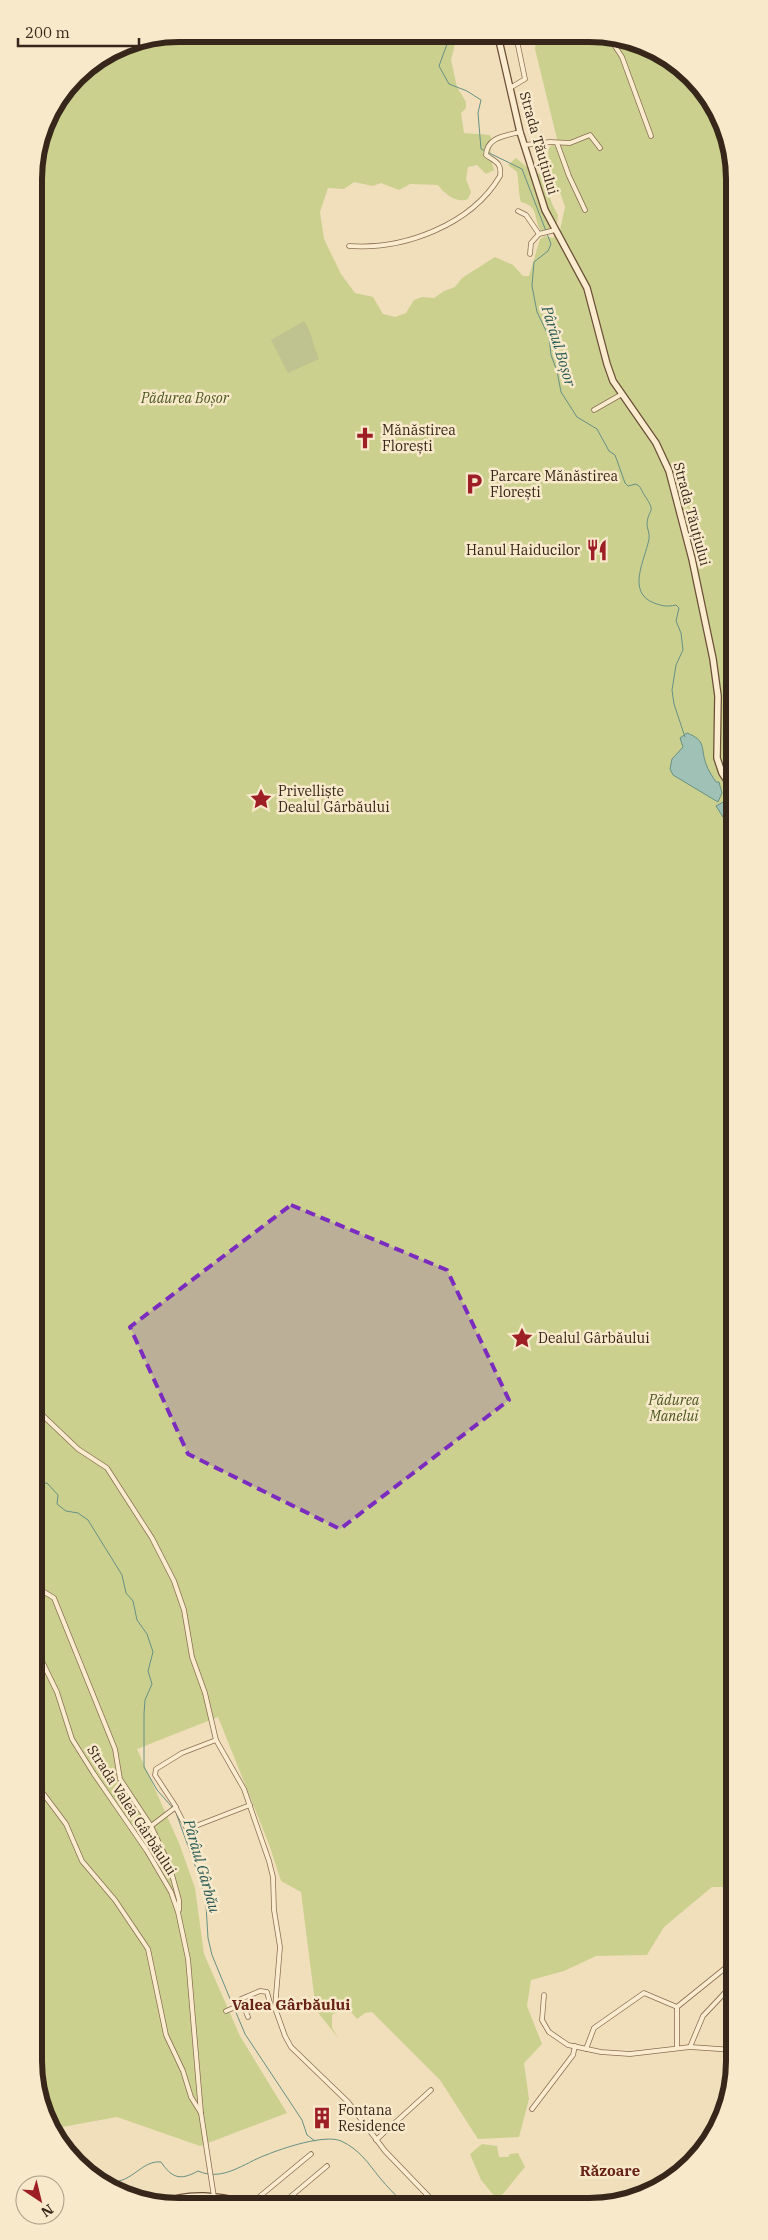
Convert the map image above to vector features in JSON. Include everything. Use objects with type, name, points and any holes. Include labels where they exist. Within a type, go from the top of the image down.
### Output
[{"type":"street","name":"Strada Tăuțiului","points":[[499,42],[520,132],[545,210],[587,288],[613,381],[656,443],[669,471],[682,517],[713,659],[718,696],[717,758],[726,779]]},
{"type":"street","points":[[510,88],[525,79],[517,42]]},
{"type":"street","points":[[614,45],[622,57],[651,136]]},
{"type":"street","points":[[349,246],[369,248],[417,239],[444,224],[459,219],[500,176],[501,168],[499,164],[486,155],[486,147],[491,141],[520,132]]},
{"type":"street","points":[[525,145],[570,143],[590,135],[600,148]]},
{"type":"street","points":[[557,143],[569,176],[585,210]]},
{"type":"street","points":[[518,211],[526,215],[538,234]]},
{"type":"street","points":[[530,254],[531,243],[538,234],[555,230]]},
{"type":"street","points":[[594,410],[622,394]]},
{"type":"street","points":[[42,1415],[78,1449],[107,1468],[164,1559],[184,1610],[192,1657],[205,1693],[216,1740],[236,1773],[250,1805],[273,1877],[274,1910],[280,1947],[275,2008],[291,2047],[348,2102],[376,2140],[429,2198]]},
{"type":"street","points":[[42,1590],[54,1598],[115,1749],[120,1779],[151,1826],[169,1864],[179,1900],[178,1912]]},
{"type":"street","name":"Strada Valea Gârbăului","points":[[42,1662],[57,1692],[72,1739],[147,1851],[171,1892],[178,1912],[188,1959],[201,2113],[214,2197]]},
{"type":"street","points":[[216,1740],[182,1753],[156,1769],[155,1775],[186,1827],[200,1824],[250,1805]]},
{"type":"street","points":[[42,1792],[66,1824],[82,1861],[115,1900],[148,1949],[168,2040],[183,2071],[191,2097],[201,2113]]},
{"type":"street","points":[[151,1826],[175,1809]]},
{"type":"street","points":[[677,2007],[725,1968]]},
{"type":"street","points":[[248,2017],[241,1998],[260,1992],[267,1992],[271,2007],[275,2008]]},
{"type":"street","points":[[586,2049],[594,2028],[644,1993],[677,2007]]},
{"type":"street","points":[[690,2047],[703,2016],[725,1993]]},
{"type":"street","points":[[544,1995],[542,2020],[549,2032],[562,2043],[586,2049],[630,2054],[690,2047],[725,2049]]},
{"type":"street","points":[[226,2011],[243,2004]]},
{"type":"street","points":[[677,2007],[677,2048]]},
{"type":"street","points":[[532,2109],[570,2060],[575,2046]]},
{"type":"street","points":[[376,2140],[431,2090]]},
{"type":"street","points":[[259,2198],[259,2196],[311,2154]]},
{"type":"street","points":[[290,2198],[327,2166]]},
{"type":"street","points":[[182,2198],[190,2196],[219,2198]]},
{"type":"highlighted area","points":[[291,1205],[447,1270],[509,1400],[340,1529],[188,1454],[130,1327]]},
{"type":"green space","points":[[179,42],[456,42],[451,60],[457,87],[466,102],[466,108],[461,113],[464,133],[490,135],[492,141],[490,156],[494,170],[486,174],[477,165],[468,167],[466,179],[471,192],[468,199],[464,200],[452,197],[438,185],[410,184],[399,190],[381,183],[373,186],[354,182],[344,189],[328,188],[320,212],[324,239],[341,274],[355,293],[373,297],[383,314],[395,317],[406,313],[414,300],[422,297],[434,298],[444,291],[455,287],[462,278],[495,257],[513,265],[523,276],[529,276],[540,239],[545,236],[553,238],[560,230],[565,207],[553,179],[549,161],[548,149],[557,139],[535,49],[536,42],[589,42],[616,45],[633,50],[657,61],[672,71],[697,96],[715,127],[721,144],[726,179],[725,1887],[712,1887],[664,1927],[647,1955],[596,1956],[564,1971],[531,1980],[527,2006],[542,2044],[524,2063],[529,2099],[519,2137],[478,2139],[440,2080],[372,2012],[365,2013],[357,2019],[352,2013],[342,2009],[332,2015],[332,2028],[339,2039],[316,2010],[301,1892],[281,1881],[269,1844],[218,1717],[137,1749],[179,1843],[195,1888],[204,1954],[240,2036],[287,2113],[200,2146],[117,2117],[62,2127],[64,2134],[53,2113],[47,2096],[42,2061],[43,170],[47,144],[61,111],[71,96],[89,76],[111,61],[144,47]]},
{"type":"green space","points":[[516,158],[533,172],[543,175],[552,204],[558,215],[557,224],[553,229],[542,232],[534,211],[527,204],[521,202],[517,172],[508,165]]},
{"type":"green space","points":[[304,321],[319,359],[288,373],[271,340]]},
{"type":"green space","points":[[482,2144],[497,2146],[499,2157],[508,2157],[510,2154],[518,2153],[525,2167],[503,2194],[496,2198],[481,2180],[470,2154]]},
{"type":"water","points":[[687,733],[698,739],[702,745],[708,768],[716,782],[719,782],[722,793],[718,802],[673,775],[670,769],[672,759],[683,747],[680,738]]},
{"type":"water","points":[[726,801],[726,818],[723,817],[716,806]]},
{"type":"waterway","name":"Pârâul Boșor","points":[[448,42],[439,66],[449,84],[467,91],[481,100],[478,113],[481,149],[522,169],[551,244],[548,251],[534,262],[532,286],[537,312],[549,337],[551,355],[557,371],[561,392],[577,417],[597,429],[609,451],[615,455],[625,483],[628,486],[636,484],[639,486],[651,506],[647,524],[649,539],[641,566],[639,583],[641,591],[646,598],[660,605],[676,605],[679,608],[676,621],[681,633],[683,650],[676,665],[672,690],[674,704],[685,737]]},
{"type":"waterway","name":"Pârâul Boșor","points":[[723,816],[726,824]]},
{"type":"waterway","name":"Pârâul Gârbău","points":[[42,1484],[47,1483],[58,1495],[57,1504],[66,1511],[78,1513],[88,1520],[122,1575],[126,1593],[133,1601],[137,1620],[147,1634],[153,1652],[148,1671],[152,1684],[145,1700],[144,1767],[157,1790],[172,1807]]},
{"type":"waterway","name":"Pârâul Gârbău","points":[[175,1810],[201,1882],[206,1905],[208,1938],[212,1955],[233,2006]]},
{"type":"waterway","name":"Pârâul Gârbău","points":[[235,2010],[245,2034],[302,2120],[307,2135],[315,2141]]},
{"type":"waterway","points":[[116,2181],[126,2179],[154,2162],[161,2162],[169,2172],[181,2177],[198,2171],[207,2174],[225,2173],[266,2155],[293,2146],[325,2139],[334,2139],[347,2144],[358,2152],[398,2198]]},
{"type":"place","name":"Mănăstirea Florești","points":[[365,438]]},
{"type":"place","name":"Parcare Mănăstirea Florești","points":[[474,484]]},
{"type":"place","name":"Hanul Haiducilor","points":[[597,550]]},
{"type":"place","name":"Privelliște Dealul Gârbăului","points":[[261,799]]},
{"type":"place","name":"Dealul Gârbăului","points":[[522,1338]]},
{"type":"place","name":"Fontana Residence","points":[[322,2118]]},
{"type":"district","name":"Valea Gârbăului","points":[[291,2004]]},
{"type":"district","name":"Răzoare","points":[[610,2170]]},
{"type":"park label","name":"Pădurea Boșor","points":[[185,398]]},
{"type":"park label","name":"Pădurea Manelui","points":[[674,1408]]}]
